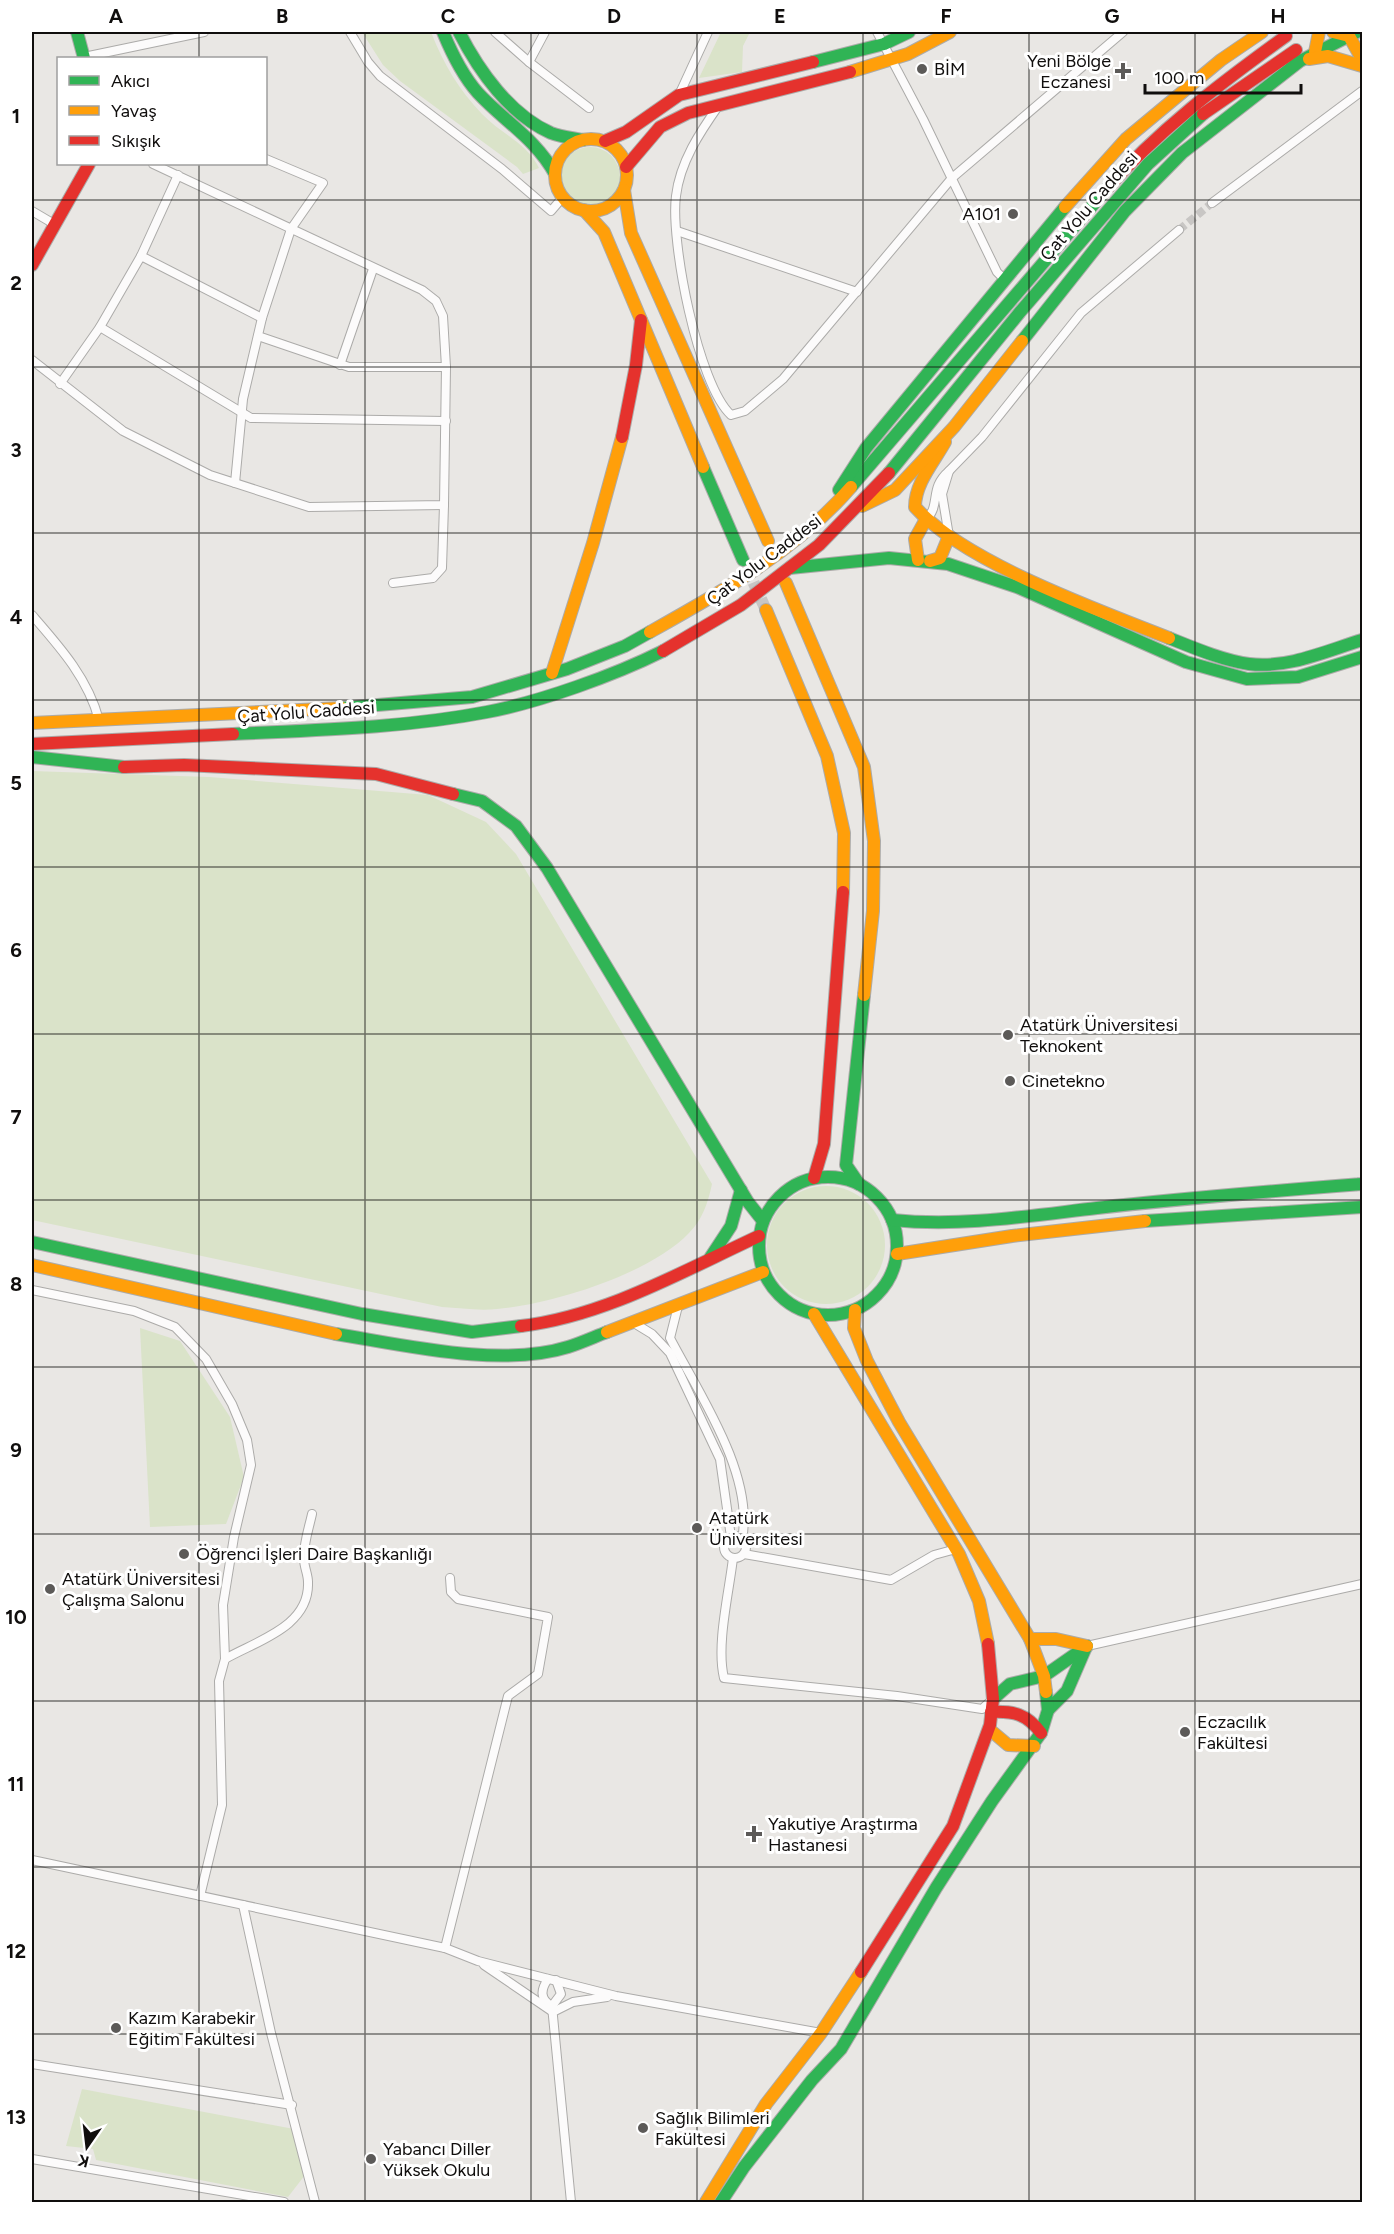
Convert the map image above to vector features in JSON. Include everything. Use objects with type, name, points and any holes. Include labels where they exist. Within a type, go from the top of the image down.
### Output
[{"type":"main road","points":[[77,32],[84,57]]},
{"type":"main road","points":[[443,32],[456,64],[481,96],[548,158],[563,198],[584,210],[604,232],[642,316],[743,560]]},
{"type":"main road","points":[[459,32],[469,53],[484,75],[526,116],[550,133],[583,140],[605,141],[626,132],[679,95],[884,44],[909,32]]},
{"type":"main road","points":[[626,167],[660,128],[688,112],[891,60],[950,32]]},
{"type":"main road","points":[[817,522],[866,448],[1004,279],[1126,139],[1221,60],[1262,32]]},
{"type":"main road","points":[[1316,52],[1319,32]]},
{"type":"main road","points":[[1333,32],[1353,34]]},
{"type":"main road","points":[[854,510],[895,490],[954,427],[1125,211],[1182,153],[1298,55],[1316,52],[1353,34]]},
{"type":"main road","points":[[1353,34],[1362,59]]},
{"type":"main road","name":"Çat Yolu Caddesi","points":[[32,723],[308,711],[472,697],[552,673],[625,646],[735,585],[831,511],[1129,163],[1203,96],[1286,36]]},
{"type":"main road","points":[[1298,55],[1328,56],[1362,66]]},
{"type":"main road","name":"Çat Yolu Caddesi","points":[[32,744],[366,728],[488,712],[579,685],[661,652],[741,605],[819,545],[891,471],[1020,312],[1148,164],[1210,108],[1298,55]]},
{"type":"main road","points":[[555,174],[557,162],[563,152],[583,140]]},
{"type":"main road","points":[[605,141],[622,156],[626,167],[624,190],[631,233],[768,541]]},
{"type":"main road","points":[[32,265],[88,165]]},
{"type":"main road","points":[[584,210],[608,207],[624,190]]},
{"type":"main road","points":[[552,673],[584,575],[621,436],[635,378],[642,316]]},
{"type":"main road","points":[[954,427],[917,491],[915,506],[925,521],[1042,586],[1212,655],[1236,661],[1272,666],[1362,640]]},
{"type":"main road","points":[[924,561],[914,546],[914,537],[918,527],[925,521]]},
{"type":"main road","points":[[924,561],[940,558],[949,536]]},
{"type":"main road","points":[[789,568],[872,558],[946,563],[1004,581],[1180,660],[1215,672],[1263,680],[1290,679],[1362,657]]},
{"type":"main road","points":[[786,583],[864,767],[874,841],[873,911],[846,1165],[860,1184]]},
{"type":"main road","points":[[766,610],[826,756],[844,833],[843,901],[824,1144],[814,1178]]},
{"type":"main road","points":[[32,758],[124,767],[184,765],[376,774],[482,801],[516,826],[547,868],[741,1190],[763,1221]]},
{"type":"main road","points":[[814,1178],[844,1179],[860,1184],[873,1193],[892,1220],[897,1237],[897,1254],[891,1276],[878,1294],[855,1310],[837,1315],[814,1314],[793,1306],[775,1291],[763,1272],[759,1254],[759,1236],[763,1221],[781,1195],[793,1186],[814,1178]]},
{"type":"main road","points":[[892,1220],[920,1224],[990,1220],[1219,1195],[1362,1184]]},
{"type":"main road","points":[[710,1258],[732,1229],[739,1208],[741,1190]]},
{"type":"main road","points":[[897,1254],[987,1240],[1178,1218],[1362,1207]]},
{"type":"main road","points":[[32,1242],[351,1312],[472,1332],[539,1324],[618,1301],[759,1236]]},
{"type":"main road","points":[[32,1265],[317,1331],[455,1354],[529,1354],[567,1348],[763,1272]]},
{"type":"main road","points":[[721,2202],[744,2167],[812,2080],[841,2049],[992,1801],[1034,1746],[1041,1733],[1048,1710],[1044,1676],[1030,1639],[899,1422],[867,1361],[854,1328],[855,1310]]},
{"type":"main road","points":[[706,2202],[766,2104],[821,2033],[922,1879],[953,1826],[989,1729],[987,1639],[979,1601],[956,1549],[814,1314]]},
{"type":"main road","points":[[1030,1639],[1056,1639],[1087,1646]]},
{"type":"main road","points":[[989,1707],[1010,1684],[1044,1676],[1087,1646]]},
{"type":"main road","points":[[1048,1710],[1067,1691],[1087,1646]]},
{"type":"main road","points":[[989,1707],[1030,1716],[1041,1733]]},
{"type":"main road","points":[[989,1729],[1005,1744],[1018,1748],[1034,1746]]},
{"type":"street","points":[[89,57],[204,32]]},
{"type":"street","points":[[350,32],[362,54],[380,76],[502,169],[551,211],[563,198]]},
{"type":"street","points":[[495,32],[529,62],[589,108]]},
{"type":"street","points":[[529,62],[545,32]]},
{"type":"street","points":[[679,95],[708,32]]},
{"type":"street","points":[[876,32],[952,178],[997,272],[1004,279]]},
{"type":"street","points":[[719,105],[702,129],[683,168],[676,196],[677,231],[693,329],[712,385],[722,407],[731,415],[745,411],[783,379],[952,178],[1123,32]]},
{"type":"street","points":[[1212,203],[1362,91]]},
{"type":"street","points":[[235,483],[241,413],[262,318],[291,229],[323,183],[267,159]]},
{"type":"street","points":[[155,165],[422,290],[436,301],[442,316],[446,368],[442,568],[433,578],[393,583]]},
{"type":"street","points":[[60,384],[100,327],[141,256],[178,175]]},
{"type":"street","points":[[32,211],[54,224]]},
{"type":"street","points":[[925,521],[932,515],[936,487],[982,437],[1081,313],[1179,230]]},
{"type":"street","points":[[677,231],[857,292]]},
{"type":"street","points":[[141,256],[262,318]]},
{"type":"street","points":[[340,365],[373,269]]},
{"type":"street","points":[[100,327],[241,413],[256,418],[446,421]]},
{"type":"street","points":[[258,336],[340,365],[356,368],[446,368]]},
{"type":"street","points":[[32,360],[123,431],[182,462],[235,483],[309,507],[444,505]]},
{"type":"street","points":[[949,471],[942,494],[949,536]]},
{"type":"street","points":[[32,615],[74,665],[92,698],[99,720]]},
{"type":"street","points":[[32,1290],[134,1311],[175,1327],[206,1359],[232,1404],[247,1440],[251,1465],[234,1537],[223,1605],[225,1659],[219,1682],[222,1805],[201,1896]]},
{"type":"street","points":[[678,1306],[670,1338],[716,1426],[736,1475],[744,1516],[742,1539],[746,1546],[744,1554]]},
{"type":"street","points":[[634,1323],[652,1334],[670,1353],[720,1460],[730,1537],[724,1547],[726,1554],[734,1558],[744,1554],[891,1580],[934,1555],[956,1549]]},
{"type":"street","points":[[225,1659],[281,1630],[296,1617],[303,1606],[308,1583],[304,1558],[312,1514]]},
{"type":"street","points":[[730,1537],[742,1539]]},
{"type":"street","points":[[734,1558],[725,1623],[722,1668],[724,1678],[989,1707]]},
{"type":"street","points":[[445,1948],[508,1696],[538,1674],[548,1617],[458,1599],[451,1592],[450,1578]]},
{"type":"street","points":[[1087,1646],[1362,1584]]},
{"type":"street","points":[[32,1860],[445,1948],[478,1961],[616,1996],[821,2033]]},
{"type":"street","points":[[243,1905],[271,2033],[292,2104],[315,2202]]},
{"type":"street","points":[[478,1961],[552,2009]]},
{"type":"street","points":[[552,1979],[561,1994],[552,2009]]},
{"type":"street","points":[[552,1979],[543,1986],[542,1994],[552,2009],[571,2202]]},
{"type":"street","points":[[552,2009],[573,2002],[616,1996]]},
{"type":"street","points":[[32,2064],[292,2104]]},
{"type":"street","points":[[32,2160],[284,2202]]},
{"type":"green space","points":[[362,32],[431,32],[446,65],[466,95],[489,121],[528,152],[539,168],[523,174],[517,167],[400,81],[383,65]]},
{"type":"green space","points":[[721,32],[750,32],[743,46],[742,72],[699,78]]},
{"type":"green space","points":[[590,147],[607,152],[615,160],[620,177],[615,194],[607,202],[590,207],[573,202],[565,194],[560,177],[565,160],[573,152]]},
{"type":"green space","points":[[32,771],[209,777],[428,795],[486,822],[516,854],[712,1184],[707,1204],[698,1222],[672,1248],[626,1274],[572,1294],[545,1301],[483,1310],[442,1307],[32,1220]]},
{"type":"green space","points":[[826,1186],[859,1196],[875,1212],[885,1245],[875,1278],[859,1294],[826,1304],[793,1294],[777,1278],[767,1245],[777,1212],[793,1196]]},
{"type":"green space","points":[[140,1328],[180,1341],[230,1417],[244,1477],[226,1524],[150,1527]]},
{"type":"green space","points":[[82,2089],[294,2129],[305,2175],[288,2197],[96,2160],[93,2149],[66,2146]]},
{"type":"tunnel","points":[[1179,230],[1212,203]]},
{"type":"tunnel","points":[[746,566],[766,610]]},
{"type":"traffic: fast","points":[[77,32],[84,57]]},
{"type":"traffic: fast","points":[[443,32],[458,64],[472,86],[529,140],[555,174]]},
{"type":"traffic: fast","points":[[459,32],[486,76],[522,115],[551,133],[583,140]]},
{"type":"traffic: fast","points":[[813,62],[884,44],[909,32]]},
{"type":"traffic: fast","points":[[1022,341],[1125,211],[1182,153],[1300,61],[1357,32]]},
{"type":"traffic: fast","points":[[889,473],[1020,312],[1148,164],[1203,114]]},
{"type":"traffic: fast","points":[[851,487],[1104,192]]},
{"type":"traffic: fast","points":[[839,490],[866,448],[1065,207]]},
{"type":"traffic: fast","points":[[703,467],[743,560]]},
{"type":"traffic: fast","points":[[790,568],[889,558],[948,564],[1017,587],[1186,662],[1247,679],[1298,677],[1362,657]]},
{"type":"traffic: fast","points":[[342,708],[472,697],[567,669],[625,646],[650,632]]},
{"type":"traffic: fast","points":[[1169,638],[1229,660],[1263,665],[1292,662],[1362,640]]},
{"type":"traffic: fast","points":[[233,734],[393,725],[487,712],[530,702],[577,687],[663,651]]},
{"type":"traffic: fast","points":[[32,757],[124,767]]},
{"type":"traffic: fast","points":[[453,794],[482,801],[516,826],[547,868],[748,1202],[763,1221]]},
{"type":"traffic: fast","points":[[859,1184],[846,1165],[864,995]]},
{"type":"traffic: fast","points":[[828,1177],[854,1182],[877,1197],[892,1220],[897,1246],[892,1272],[877,1295],[854,1310],[828,1315],[802,1310],[779,1295],[764,1272],[759,1246],[764,1220],[779,1197],[802,1182],[828,1177]]},
{"type":"traffic: fast","points":[[892,1220],[918,1222],[995,1220],[1163,1201],[1362,1184]]},
{"type":"traffic: fast","points":[[710,1258],[731,1226],[741,1190]]},
{"type":"traffic: fast","points":[[1145,1221],[1362,1207]]},
{"type":"traffic: fast","points":[[32,1242],[362,1314],[472,1332],[521,1326]]},
{"type":"traffic: fast","points":[[336,1334],[452,1352],[513,1355],[542,1353],[568,1347],[607,1332]]},
{"type":"traffic: fast","points":[[993,1699],[1010,1684],[1044,1676],[1087,1646]]},
{"type":"traffic: fast","points":[[1048,1710],[1067,1691],[1086,1647]]},
{"type":"traffic: fast","points":[[721,2202],[744,2167],[812,2080],[841,2049],[936,1888],[992,1801],[1041,1733],[1048,1710],[1046,1692]]},
{"type":"traffic: slow","points":[[850,72],[908,54],[950,32]]},
{"type":"traffic: slow","points":[[1065,207],[1126,139],[1221,60],[1262,32]]},
{"type":"traffic: slow","points":[[1315,52],[1319,32]]},
{"type":"traffic: slow","points":[[1333,32],[1349,36],[1362,59]]},
{"type":"traffic: slow","points":[[1309,59],[1328,56],[1362,66]]},
{"type":"traffic: slow","points":[[591,139],[611,145],[621,155],[627,175],[621,195],[611,205],[591,211],[571,205],[561,195],[555,175],[561,155],[571,145],[591,139]]},
{"type":"traffic: slow","points":[[624,190],[631,233],[768,541]]},
{"type":"traffic: slow","points":[[584,210],[604,232],[703,467]]},
{"type":"traffic: slow","points":[[862,506],[895,490],[954,427],[1022,341]]},
{"type":"traffic: slow","points":[[552,673],[593,543],[622,437]]},
{"type":"traffic: slow","points":[[945,442],[922,481],[915,507],[937,527],[965,547],[1034,583],[1169,638]]},
{"type":"traffic: slow","points":[[650,632],[731,585],[783,550],[830,510],[851,487]]},
{"type":"traffic: slow","points":[[918,560],[915,539],[925,521]]},
{"type":"traffic: slow","points":[[930,561],[940,558],[949,536]]},
{"type":"traffic: slow","points":[[786,583],[864,767],[874,841],[873,911],[864,995]]},
{"type":"traffic: slow","points":[[766,610],[827,756],[844,833],[843,892]]},
{"type":"traffic: slow","points":[[32,723],[342,708]]},
{"type":"traffic: slow","points":[[897,1254],[1012,1236],[1145,1221]]},
{"type":"traffic: slow","points":[[32,1265],[336,1334]]},
{"type":"traffic: slow","points":[[607,1332],[763,1272]]},
{"type":"traffic: slow","points":[[855,1310],[854,1328],[867,1361],[899,1422],[1030,1639],[1044,1676],[1046,1692]]},
{"type":"traffic: slow","points":[[814,1314],[959,1554],[979,1601],[988,1644]]},
{"type":"traffic: slow","points":[[1030,1639],[1056,1639],[1087,1646]]},
{"type":"traffic: slow","points":[[989,1729],[1008,1745],[1034,1746]]},
{"type":"traffic: slow","points":[[706,2202],[766,2104],[821,2033],[861,1972]]},
{"type":"traffic: jam","points":[[1104,192],[1168,128],[1286,36]]},
{"type":"traffic: jam","points":[[1203,114],[1296,50]]},
{"type":"traffic: jam","points":[[605,141],[626,132],[679,95],[813,62]]},
{"type":"traffic: jam","points":[[626,167],[660,127],[688,113],[850,72]]},
{"type":"traffic: jam","points":[[32,265],[88,165]]},
{"type":"traffic: jam","points":[[622,437],[636,365],[641,320]]},
{"type":"traffic: jam","points":[[663,651],[741,605],[819,545],[889,473]]},
{"type":"traffic: jam","points":[[32,744],[233,734]]},
{"type":"traffic: jam","points":[[124,767],[184,765],[376,774],[453,794]]},
{"type":"traffic: jam","points":[[814,1178],[824,1144],[843,892]]},
{"type":"traffic: jam","points":[[521,1326],[583,1313],[613,1302],[759,1236]]},
{"type":"traffic: jam","points":[[861,1972],[953,1826],[990,1725],[993,1699],[988,1644]]},
{"type":"traffic: jam","points":[[991,1712],[1019,1715],[1031,1722],[1041,1733]]},
{"type":"place","name":"BİM","points":[[922,69]]},
{"type":"place","name":"Yeni Bölge Eczanesi","points":[[1123,71]]},
{"type":"place","name":"A101","points":[[1013,214]]},
{"type":"place","name":"Atatürk Üniversitesi Teknokent","points":[[1008,1035]]},
{"type":"place","name":"Cinetekno","points":[[1010,1081]]},
{"type":"place","name":"Atatürk Üniversitesi","points":[[697,1528]]},
{"type":"place","name":"Öğrenci İşleri Daire Başkanlığı","points":[[184,1554]]},
{"type":"place","name":"Atatürk Üniversitesi Çalışma Salonu","points":[[50,1589]]},
{"type":"place","name":"Eczacılık Fakültesi","points":[[1185,1732]]},
{"type":"place","name":"Yakutiye Araştırma Hastanesi","points":[[754,1834]]},
{"type":"place","name":"Kazım Karabekir Eğitim Fakültesi","points":[[116,2028]]},
{"type":"place","name":"Sağlık Bilimleri Fakültesi","points":[[643,2128]]},
{"type":"place","name":"Yabancı Diller Yüksek Okulu","points":[[371,2159]]}]
